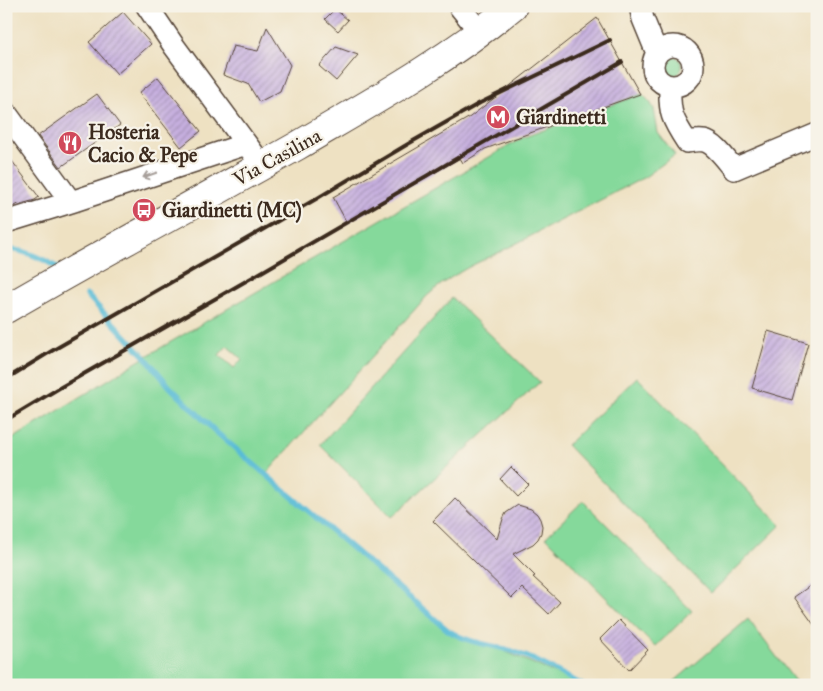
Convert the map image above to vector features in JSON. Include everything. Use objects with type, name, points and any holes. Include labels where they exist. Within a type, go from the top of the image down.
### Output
[{"type":"main road","name":"Via Casilina","points":[[6,309],[377,100],[448,56],[513,6]]},
{"type":"street","points":[[147,6],[174,46],[262,165]]},
{"type":"street","points":[[459,6],[480,32]]},
{"type":"street","points":[[640,6],[643,19],[657,53]]},
{"type":"street","points":[[674,45],[682,47],[690,55],[693,64],[691,76],[677,86],[665,85],[659,82],[655,77],[652,64],[657,53],[665,46],[674,45]]},
{"type":"street","points":[[670,86],[670,107],[674,121],[687,142],[702,140],[709,142],[734,169],[817,134]]},
{"type":"street","points":[[7,116],[71,202]]},
{"type":"street","points":[[6,222],[246,144]]},
{"type":"green space","points":[[668,56],[676,56],[682,62],[682,70],[676,76],[668,76],[662,70],[662,62]]},
{"type":"green space","points":[[642,94],[654,109],[658,133],[675,155],[645,177],[450,278],[427,296],[266,474],[456,635],[493,646],[582,685],[6,685],[6,443],[145,357],[522,138]],"holes":[[[227,346],[242,359],[234,368],[219,355]]]},
{"type":"green space","points":[[452,298],[540,382],[392,517],[320,445]]},
{"type":"green space","points":[[637,377],[781,525],[711,593],[567,445]]},
{"type":"green space","points":[[583,501],[692,611],[655,647],[546,537]]},
{"type":"green space","points":[[748,619],[798,685],[670,685]]},
{"type":"building","points":[[335,9],[348,20],[338,31],[325,19]]},
{"type":"building","points":[[123,12],[151,44],[117,74],[89,42]]},
{"type":"building","name":"Giardinetti","points":[[597,18],[640,94],[485,149],[463,163],[460,158],[347,223],[333,197],[470,117]]},
{"type":"building","points":[[267,27],[290,65],[280,91],[259,102],[248,84],[223,75],[233,46],[258,51]]},
{"type":"building","points":[[336,47],[358,55],[336,81],[319,66]]},
{"type":"building","points":[[158,77],[201,131],[181,147],[139,93]]},
{"type":"building","points":[[97,94],[120,125],[61,167],[38,136]]},
{"type":"building","points":[[6,153],[39,197],[6,209]]},
{"type":"building","points":[[768,331],[808,343],[792,400],[752,388]]},
{"type":"building","points":[[511,467],[528,484],[516,496],[500,479]]},
{"type":"building","points":[[455,498],[497,539],[506,513],[518,505],[531,509],[537,514],[542,526],[538,539],[533,544],[513,554],[535,576],[533,577],[560,602],[549,614],[522,588],[512,598],[433,521]]},
{"type":"building","points":[[817,581],[817,629],[794,597]]},
{"type":"building","points":[[619,620],[648,650],[629,670],[600,639]]},
{"type":"waterway","points":[[6,249],[33,255],[58,268]]},
{"type":"waterway","points":[[87,295],[145,357],[170,387],[216,432],[449,631],[465,639],[524,655],[582,685]]},
{"type":"railway","points":[[6,379],[480,103],[610,40]]},
{"type":"railway","points":[[6,420],[622,62]]},
{"type":"place","name":"Giardinetti","points":[[498,117]]},
{"type":"place","name":"Hosteria Cacio & Pepe","points":[[70,143]]},
{"type":"place","name":"Giardinetti (MC)","points":[[144,210]]}]
